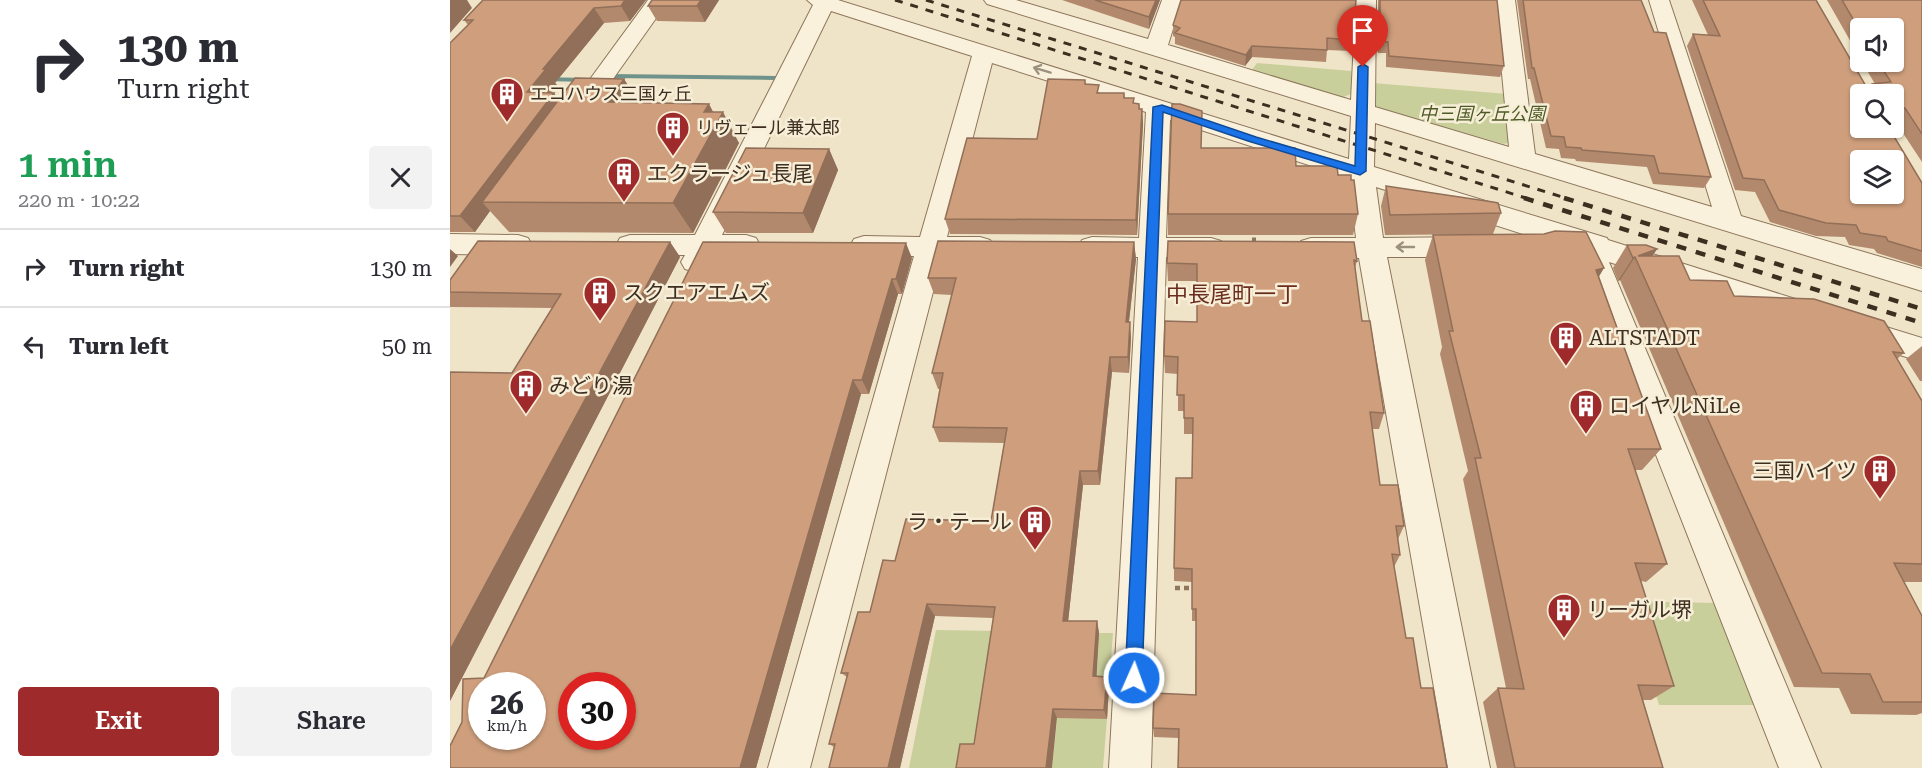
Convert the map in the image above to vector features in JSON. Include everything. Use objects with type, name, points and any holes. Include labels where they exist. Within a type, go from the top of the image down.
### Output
[{"type":"street","points":[[564,132],[659,0]]},
{"type":"street","points":[[994,0],[1922,280]]},
{"type":"street","points":[[1156,49],[1172,0]]},
{"type":"street","points":[[1366,0],[1360,171],[1371,248],[1469,768]]},
{"type":"street","points":[[1505,0],[1523,160]]},
{"type":"street","points":[[1659,0],[1730,222]]},
{"type":"street","points":[[683,286],[821,1],[1158,107],[1252,139],[1582,241],[1922,351]]},
{"type":"street","points":[[789,768],[984,52]]},
{"type":"street","points":[[1130,768],[1158,107]]},
{"type":"street","points":[[1070,247],[1152,248],[1254,237]]},
{"type":"street","points":[[1289,248],[1532,246],[1582,241]]},
{"type":"street","points":[[1582,241],[1595,264],[1800,768]]},
{"type":"street","points":[[450,244],[541,245]]},
{"type":"street","points":[[599,245],[775,246]]},
{"type":"street","points":[[835,246],[1011,247]]},
{"type":"street","points":[[1873,335],[1897,376]]},
{"type":"path","points":[[1138,587],[1197,588]]},
{"type":"green space","points":[[1257,63],[1351,71],[1351,94],[1341,98],[1252,70]]},
{"type":"green space","name":"中三国ヶ丘公園","points":[[1373,83],[1508,94],[1512,142],[1504,144],[1378,108],[1372,102]]},
{"type":"green space","points":[[1627,601],[1718,603],[1757,705],[1659,705]]},
{"type":"green space","points":[[936,630],[999,631],[981,752],[965,768],[909,768]]},
{"type":"green space","points":[[1099,633],[1113,633],[1109,686],[1094,686],[1091,718],[1107,719],[1103,768],[1052,768],[1063,665],[1097,665]]},
{"type":"building","points":[[483,0],[625,0],[621,6],[594,8],[543,69],[546,69],[527,92],[554,93],[460,216],[450,216],[450,43],[473,20],[464,20]]},
{"type":"building","points":[[652,0],[701,0],[697,6],[648,6]]},
{"type":"building","points":[[1095,0],[1156,0],[1149,17]]},
{"type":"building","points":[[1181,0],[1356,0],[1353,40],[1327,38],[1327,50],[1252,46],[1246,55],[1175,33],[1180,28],[1173,25]]},
{"type":"building","points":[[1380,0],[1497,0],[1504,66],[1389,56],[1388,42],[1380,41]]},
{"type":"building","points":[[1523,0],[1641,0],[1654,32],[1666,33],[1711,177],[1659,173],[1654,156],[1566,147],[1564,137],[1551,136],[1534,68],[1532,68]]},
{"type":"building","points":[[1703,0],[1816,0],[1850,59],[1850,72],[1858,72],[1865,84],[1850,84],[1850,138],[1895,138],[1902,150],[1850,150],[1850,204],[1904,204],[1904,153],[1922,183],[1922,251],[1888,241],[1886,237],[1860,233],[1856,225],[1826,223],[1779,210],[1764,180],[1743,178],[1693,34],[1720,36]]},
{"type":"building","points":[[1842,0],[1922,0],[1922,134],[1905,108],[1904,84],[1872,84],[1891,82],[1884,72],[1904,72],[1904,18],[1852,18]]},
{"type":"building","points":[[575,78],[624,79],[608,102],[709,104],[704,112],[723,112],[673,203],[482,202]]},
{"type":"building","points":[[1048,79],[1085,80],[1085,84],[1099,85],[1097,93],[1124,93],[1124,98],[1134,98],[1133,103],[1139,104],[1139,109],[1142,109],[1136,220],[945,219],[967,138],[1037,139]]},
{"type":"building","points":[[1172,104],[1180,104],[1202,111],[1201,148],[1295,148],[1296,166],[1337,166],[1338,175],[1351,175],[1351,180],[1354,180],[1358,214],[1168,214]]},
{"type":"building","points":[[746,148],[829,149],[803,213],[713,212]]},
{"type":"building","points":[[1386,186],[1498,203],[1501,213],[1390,215]]},
{"type":"building","points":[[1555,231],[1586,232],[1604,268],[1596,270],[1661,449],[1628,449],[1667,564],[1635,563],[1674,686],[1638,685],[1663,768],[1515,768],[1498,688],[1524,689],[1475,458],[1481,458],[1449,331],[1453,331],[1433,235],[1544,234]]},
{"type":"building","points":[[478,241],[670,242],[450,650],[450,372],[512,373],[561,294],[450,292],[450,280]]},
{"type":"building","points":[[938,241],[1134,242],[1126,322],[1130,322],[1128,357],[1110,357],[1098,471],[1080,471],[1063,621],[1097,621],[1093,676],[1107,677],[1104,710],[1053,709],[1046,768],[956,768],[960,744],[974,744],[995,607],[927,604],[888,768],[829,768],[835,744],[829,744],[848,673],[841,673],[858,612],[870,612],[883,560],[895,561],[906,519],[991,521],[1007,428],[933,427],[943,373],[932,373],[956,278],[928,278]]},
{"type":"building","points":[[1168,241],[1354,242],[1357,261],[1354,260],[1362,321],[1370,321],[1384,413],[1370,412],[1380,485],[1398,485],[1404,526],[1396,526],[1400,555],[1392,554],[1406,638],[1413,638],[1421,688],[1433,688],[1447,768],[1178,768],[1179,729],[1153,728],[1154,693],[1196,695],[1196,609],[1192,609],[1192,569],[1174,568],[1176,478],[1192,478],[1193,418],[1184,418],[1184,395],[1177,395],[1178,357],[1164,356],[1165,321],[1197,322],[1197,264],[1167,263]]},
{"type":"building","points":[[703,242],[906,243],[896,279],[892,279],[862,380],[853,380],[740,768],[450,768],[450,746],[462,722],[463,679],[468,679],[468,750],[546,750],[546,672],[487,672]]},
{"type":"building","points":[[1627,245],[1646,245],[1657,249],[1638,256],[1679,256],[1690,280],[1727,281],[1734,296],[1814,299],[1884,321],[1904,353],[1893,352],[1922,401],[1922,564],[1894,563],[1922,616],[1922,702],[1883,702],[1870,674],[1822,673],[1635,257],[1633,258]]},
{"type":"waterway","points":[[611,76],[776,78]]},
{"type":"waterway","points":[[545,79],[586,80]]},
{"type":"railway","points":[[895,0],[1529,199]]},
{"type":"railway","points":[[926,0],[1569,199]]},
{"type":"railway","points":[[1524,198],[1922,323]]},
{"type":"railway","points":[[1564,198],[1922,309]]},
{"type":"place","name":"エコハウス三国ヶ丘","points":[[507,123]]},
{"type":"place","name":"リヴェール兼太郎","points":[[673,157]]},
{"type":"place","name":"エクラージュ長尾","points":[[624,203]]},
{"type":"place","name":"スクエアエムズ","points":[[600,322]]},
{"type":"place","name":"ALTSTADT","points":[[1566,367]]},
{"type":"place","name":"みどり湯","points":[[526,415]]},
{"type":"place","name":"ロイヤルNiLe","points":[[1586,435]]},
{"type":"place","name":"三国ハイツ","points":[[1880,500]]},
{"type":"place","name":"ラ・テール","points":[[1035,551]]},
{"type":"place","name":"リーガル堺","points":[[1564,639]]},
{"type":"district","name":"中長尾町一丁","points":[[1232,294]]},
{"type":"route","points":[[1134,678],[1158,107],[1252,139],[1360,171],[1363,67]]}]
